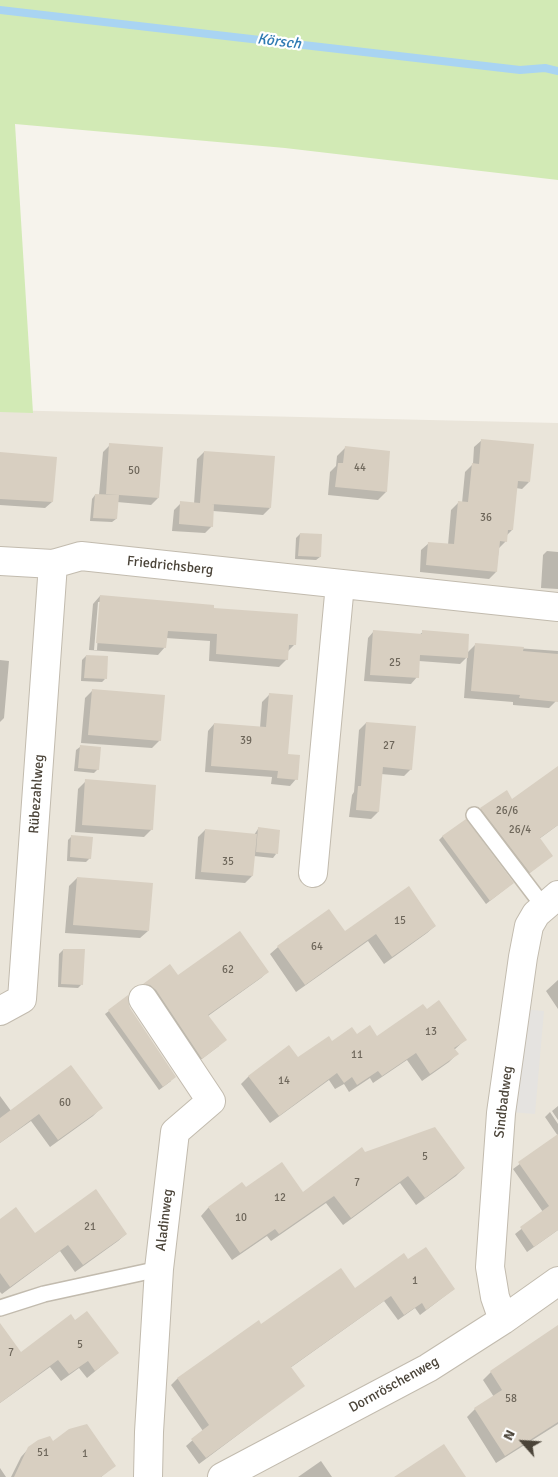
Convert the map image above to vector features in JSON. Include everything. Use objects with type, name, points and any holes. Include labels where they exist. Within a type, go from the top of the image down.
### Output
[{"type":"street","name":"Friedrichsberg","points":[[0,561],[53,564],[81,556],[558,607]]},
{"type":"street","name":"Rübezahlweg","points":[[0,1012],[22,999],[53,564]]},
{"type":"street","points":[[313,873],[340,584]]},
{"type":"street","name":"Sindbadweg","points":[[503,1320],[495,1298],[490,1267],[501,1113],[529,926],[536,914],[551,901]]},
{"type":"street","name":"Aladinweg","points":[[143,999],[211,1102],[175,1132],[159,1269],[148,1477]]},
{"type":"street","name":"Dornröschenweg","points":[[222,1477],[428,1368],[503,1320],[558,1281]]},
{"type":"lane","points":[[474,815],[551,901]]},
{"type":"lane","points":[[0,1308],[44,1294],[159,1269]]},
{"type":"shaded area","points":[[0,410],[558,423],[558,1477],[0,1477]]},
{"type":"shaded area","points":[[522,1009],[544,1011],[535,1114],[510,1112]]},
{"type":"green space","points":[[0,0],[558,0],[558,180],[285,148],[15,124],[33,413],[0,412]]},
{"type":"building","points":[[481,439],[534,444],[530,482],[518,481],[513,530],[508,530],[507,542],[500,541],[497,572],[426,565],[428,542],[454,544],[458,501],[468,502],[472,463],[479,464]]},
{"type":"building","points":[[109,443],[163,447],[159,498],[106,494]]},
{"type":"building","points":[[345,446],[390,451],[387,492],[335,487],[338,463],[343,463]]},
{"type":"building","points":[[204,451],[275,456],[271,508],[214,504],[213,527],[179,524],[180,501],[200,503]]},
{"type":"building","points":[[0,452],[57,457],[53,502],[0,499]]},
{"type":"building","points":[[95,494],[119,495],[117,519],[93,518]]},
{"type":"building","points":[[300,533],[322,534],[321,557],[298,556]]},
{"type":"building","points":[[100,595],[214,605],[214,608],[298,614],[296,645],[289,645],[288,660],[216,654],[217,634],[168,631],[166,648],[96,643]]},
{"type":"building","points":[[373,630],[422,634],[422,630],[469,634],[468,658],[420,655],[419,678],[370,675]]},
{"type":"building","points":[[475,643],[524,647],[523,651],[558,654],[558,702],[519,698],[520,695],[471,691]]},
{"type":"building","points":[[86,655],[108,656],[107,679],[84,678]]},
{"type":"building","points":[[92,689],[165,695],[161,741],[88,735]]},
{"type":"building","points":[[269,693],[293,695],[288,754],[300,755],[298,780],[277,778],[278,771],[211,766],[214,723],[266,727]]},
{"type":"building","points":[[366,722],[416,726],[412,770],[383,767],[379,812],[356,810],[358,786],[361,786]]},
{"type":"building","points":[[80,745],[101,747],[99,770],[78,768]]},
{"type":"building","points":[[558,766],[558,825],[540,838],[553,856],[530,873],[480,808],[507,790],[512,799]]},
{"type":"building","points":[[85,779],[156,785],[153,830],[82,825]]},
{"type":"building","points":[[466,819],[514,883],[490,901],[442,836]]},
{"type":"building","points":[[258,827],[280,830],[278,854],[256,852]]},
{"type":"building","points":[[205,829],[257,834],[253,876],[201,872]]},
{"type":"building","points":[[71,835],[93,837],[91,859],[70,857]]},
{"type":"building","points":[[77,877],[153,883],[149,931],[73,925]]},
{"type":"building","points":[[409,886],[436,926],[392,957],[376,934],[305,985],[277,946],[329,909],[345,931]]},
{"type":"building","points":[[240,931],[269,972],[208,1015],[227,1040],[202,1059],[156,990],[150,985],[143,984],[170,964],[178,975]]},
{"type":"building","points":[[63,949],[85,949],[83,985],[61,984]]},
{"type":"building","points":[[128,995],[130,1008],[176,1077],[163,1087],[108,1010]]},
{"type":"building","points":[[439,1000],[467,1040],[454,1048],[459,1054],[430,1074],[416,1053],[382,1076],[378,1071],[357,1085],[352,1077],[344,1083],[337,1073],[279,1116],[248,1076],[289,1045],[298,1057],[329,1036],[332,1041],[352,1027],[357,1034],[370,1025],[377,1036],[423,1004],[427,1009]]},
{"type":"building","points":[[71,1065],[103,1108],[58,1140],[39,1114],[0,1143],[0,1118]]},
{"type":"building","points":[[435,1127],[465,1168],[425,1198],[408,1176],[351,1218],[334,1196],[279,1234],[275,1229],[240,1253],[208,1207],[242,1182],[246,1187],[282,1162],[303,1192],[362,1147],[365,1152]]},
{"type":"building","points":[[558,1134],[558,1230],[534,1247],[520,1227],[549,1206],[518,1162]]},
{"type":"building","points":[[96,1189],[127,1234],[83,1265],[68,1245],[10,1287],[0,1273],[0,1219],[16,1207],[35,1233]]},
{"type":"building","points":[[426,1247],[455,1289],[426,1310],[422,1303],[404,1315],[391,1296],[291,1367],[305,1386],[206,1458],[191,1439],[209,1425],[177,1378],[259,1320],[261,1324],[341,1268],[355,1288],[404,1253],[408,1259]]},
{"type":"building","points":[[87,1311],[119,1353],[95,1371],[88,1361],[69,1374],[58,1360],[0,1403],[0,1323],[21,1352],[71,1314],[75,1320]]},
{"type":"building","points":[[558,1325],[558,1422],[505,1456],[474,1408],[502,1390],[490,1371]]},
{"type":"building","points":[[87,1424],[116,1466],[101,1477],[14,1477],[28,1447],[38,1440],[50,1436],[53,1441],[69,1429]]},
{"type":"building","points":[[444,1444],[466,1477],[394,1477]]},
{"type":"waterway","name":"Körsch","points":[[0,10],[520,70],[545,68],[558,71]]}]
